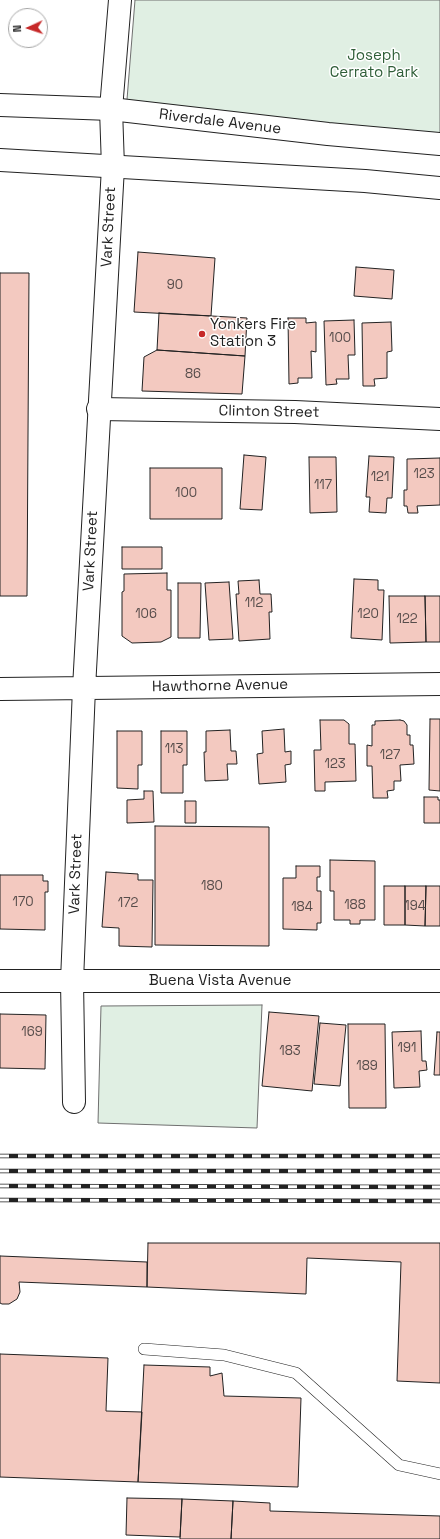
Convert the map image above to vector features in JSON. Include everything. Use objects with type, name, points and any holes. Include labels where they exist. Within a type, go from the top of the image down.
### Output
[{"type":"street","name":"Vark Street","points":[[74,1102],[72,980],[84,688],[98,409],[113,167],[111,109],[120,0]]},
{"type":"street","name":"Riverdale Avenue","points":[[0,105],[111,109],[328,134],[440,144]]},
{"type":"street","points":[[0,160],[365,181],[440,188]]},
{"type":"street","name":"Clinton Street","points":[[98,409],[295,412],[440,419]]},
{"type":"street","name":"Hawthorne Avenue","points":[[0,689],[440,684]]},
{"type":"street","name":"Buena Vista Avenue","points":[[0,981],[440,981]]},
{"type":"lane","points":[[144,1349],[224,1355],[296,1373],[399,1465],[440,1474]]},
{"type":"green space","name":"Joseph Cerrato Park","points":[[135,0],[440,0],[440,134],[126,112]]},
{"type":"green space","points":[[262,1005],[257,1128],[98,1123],[101,1006]]},
{"type":"building","points":[[138,252],[215,258],[211,316],[134,312]]},
{"type":"building","points":[[356,267],[394,270],[392,299],[354,296]]},
{"type":"building","points":[[0,273],[29,273],[27,596],[0,596]]},
{"type":"building","name":"Yonkers Fire Station 3","points":[[159,313],[247,318],[245,356],[157,350]]},
{"type":"building","points":[[288,318],[306,318],[306,323],[316,322],[316,352],[311,351],[312,378],[298,378],[298,383],[289,384]]},
{"type":"building","points":[[354,320],[355,355],[348,355],[349,379],[336,379],[337,384],[326,385],[324,321]]},
{"type":"building","points":[[391,322],[392,351],[387,352],[387,378],[374,379],[375,386],[363,386],[362,323]]},
{"type":"building","points":[[157,350],[245,356],[242,394],[142,391],[144,357]]},
{"type":"building","points":[[244,455],[266,457],[262,510],[240,509]]},
{"type":"building","points":[[369,456],[394,457],[392,498],[387,498],[386,513],[369,512],[370,497],[366,497]]},
{"type":"building","points":[[309,457],[336,457],[337,512],[310,513]]},
{"type":"building","points":[[440,458],[440,505],[417,506],[418,513],[408,513],[407,506],[404,506],[404,490],[407,490],[407,459]]},
{"type":"building","points":[[150,468],[222,468],[222,519],[150,519]]},
{"type":"building","points":[[122,547],[162,547],[162,569],[122,569]]},
{"type":"building","points":[[167,573],[167,590],[171,590],[171,637],[161,642],[132,643],[122,636],[122,592],[124,591],[124,574]]},
{"type":"building","points":[[354,579],[378,580],[378,590],[384,590],[382,640],[351,638]]},
{"type":"building","points":[[259,580],[260,594],[271,594],[272,612],[269,612],[270,639],[239,641],[236,594],[239,594],[238,581]]},
{"type":"building","points":[[229,582],[233,639],[209,640],[205,583]]},
{"type":"building","points":[[178,583],[201,583],[200,638],[178,638]]},
{"type":"building","points":[[389,596],[425,596],[426,642],[390,643]]},
{"type":"building","points":[[425,596],[440,596],[440,642],[426,642]]},
{"type":"building","points":[[430,719],[440,719],[440,791],[429,790]]},
{"type":"building","points":[[320,720],[344,720],[349,724],[349,744],[355,744],[356,781],[325,782],[325,791],[315,791],[314,750],[321,750]]},
{"type":"building","points":[[375,721],[404,721],[407,725],[407,735],[410,735],[410,745],[413,745],[414,764],[400,765],[401,781],[394,781],[394,790],[387,791],[388,798],[373,798],[372,766],[367,766],[367,745],[372,746],[372,725],[375,725]]},
{"type":"building","points":[[284,729],[285,752],[291,751],[291,764],[285,765],[286,782],[259,784],[257,754],[263,753],[262,731]]},
{"type":"building","points":[[230,730],[231,751],[236,751],[237,764],[227,764],[228,780],[205,781],[204,752],[206,752],[206,731]]},
{"type":"building","points":[[117,731],[142,731],[142,765],[138,765],[138,789],[117,788]]},
{"type":"building","points":[[161,731],[187,731],[187,765],[183,765],[183,793],[161,793]]},
{"type":"building","points":[[144,791],[153,791],[154,822],[127,823],[127,800],[144,799]]},
{"type":"building","points":[[424,797],[438,797],[438,800],[440,800],[440,823],[424,823]]},
{"type":"building","points":[[185,801],[196,801],[196,823],[185,823]]},
{"type":"building","points":[[155,826],[269,827],[269,946],[155,945]]},
{"type":"building","points":[[330,860],[375,861],[375,920],[360,920],[360,924],[350,924],[350,920],[334,920],[334,891],[330,891]]},
{"type":"building","points":[[296,866],[320,866],[320,877],[317,877],[317,891],[321,891],[321,923],[317,923],[317,930],[283,929],[283,878],[296,878]]},
{"type":"building","points":[[106,872],[138,874],[138,880],[153,880],[152,947],[119,946],[119,928],[102,927]]},
{"type":"building","points":[[0,875],[43,875],[43,881],[48,881],[48,892],[45,892],[45,930],[0,929]]},
{"type":"building","points":[[384,886],[405,886],[405,925],[384,925]]},
{"type":"building","points":[[405,886],[426,886],[425,926],[405,925]]},
{"type":"building","points":[[426,886],[440,886],[440,926],[425,926]]},
{"type":"building","points":[[269,1012],[319,1016],[312,1091],[262,1086]]},
{"type":"building","points":[[0,1014],[46,1015],[45,1069],[0,1068]]},
{"type":"building","points":[[320,1023],[346,1025],[340,1086],[314,1084]]},
{"type":"building","points":[[348,1024],[385,1024],[386,1108],[349,1108]]},
{"type":"building","points":[[421,1031],[422,1061],[426,1061],[427,1070],[419,1071],[420,1087],[394,1088],[392,1032]]},
{"type":"building","points":[[437,1032],[440,1032],[440,1075],[434,1075]]},
{"type":"building","points":[[148,1243],[440,1243],[440,1383],[397,1381],[401,1262],[307,1258],[306,1294],[147,1287]]},
{"type":"building","points":[[0,1256],[147,1262],[147,1287],[19,1282],[20,1292],[17,1299],[9,1304],[2,1304],[0,1303]]},
{"type":"building","points":[[0,1354],[108,1358],[106,1411],[142,1412],[138,1482],[0,1477]]},
{"type":"building","points":[[144,1365],[210,1367],[210,1376],[222,1373],[224,1396],[301,1398],[298,1487],[138,1482]]},
{"type":"building","points":[[127,1498],[182,1499],[180,1537],[126,1535]]},
{"type":"building","points":[[182,1499],[233,1501],[231,1539],[180,1539]]},
{"type":"building","points":[[233,1501],[270,1503],[270,1511],[440,1516],[440,1539],[231,1539]]},
{"type":"railway","points":[[0,1156],[440,1156]]},
{"type":"railway","points":[[0,1171],[440,1171]]},
{"type":"railway","points":[[0,1186],[440,1187]]},
{"type":"railway","points":[[0,1200],[440,1201]]},
{"type":"place","name":"Yonkers Fire Station 3","points":[[202,334]]}]
